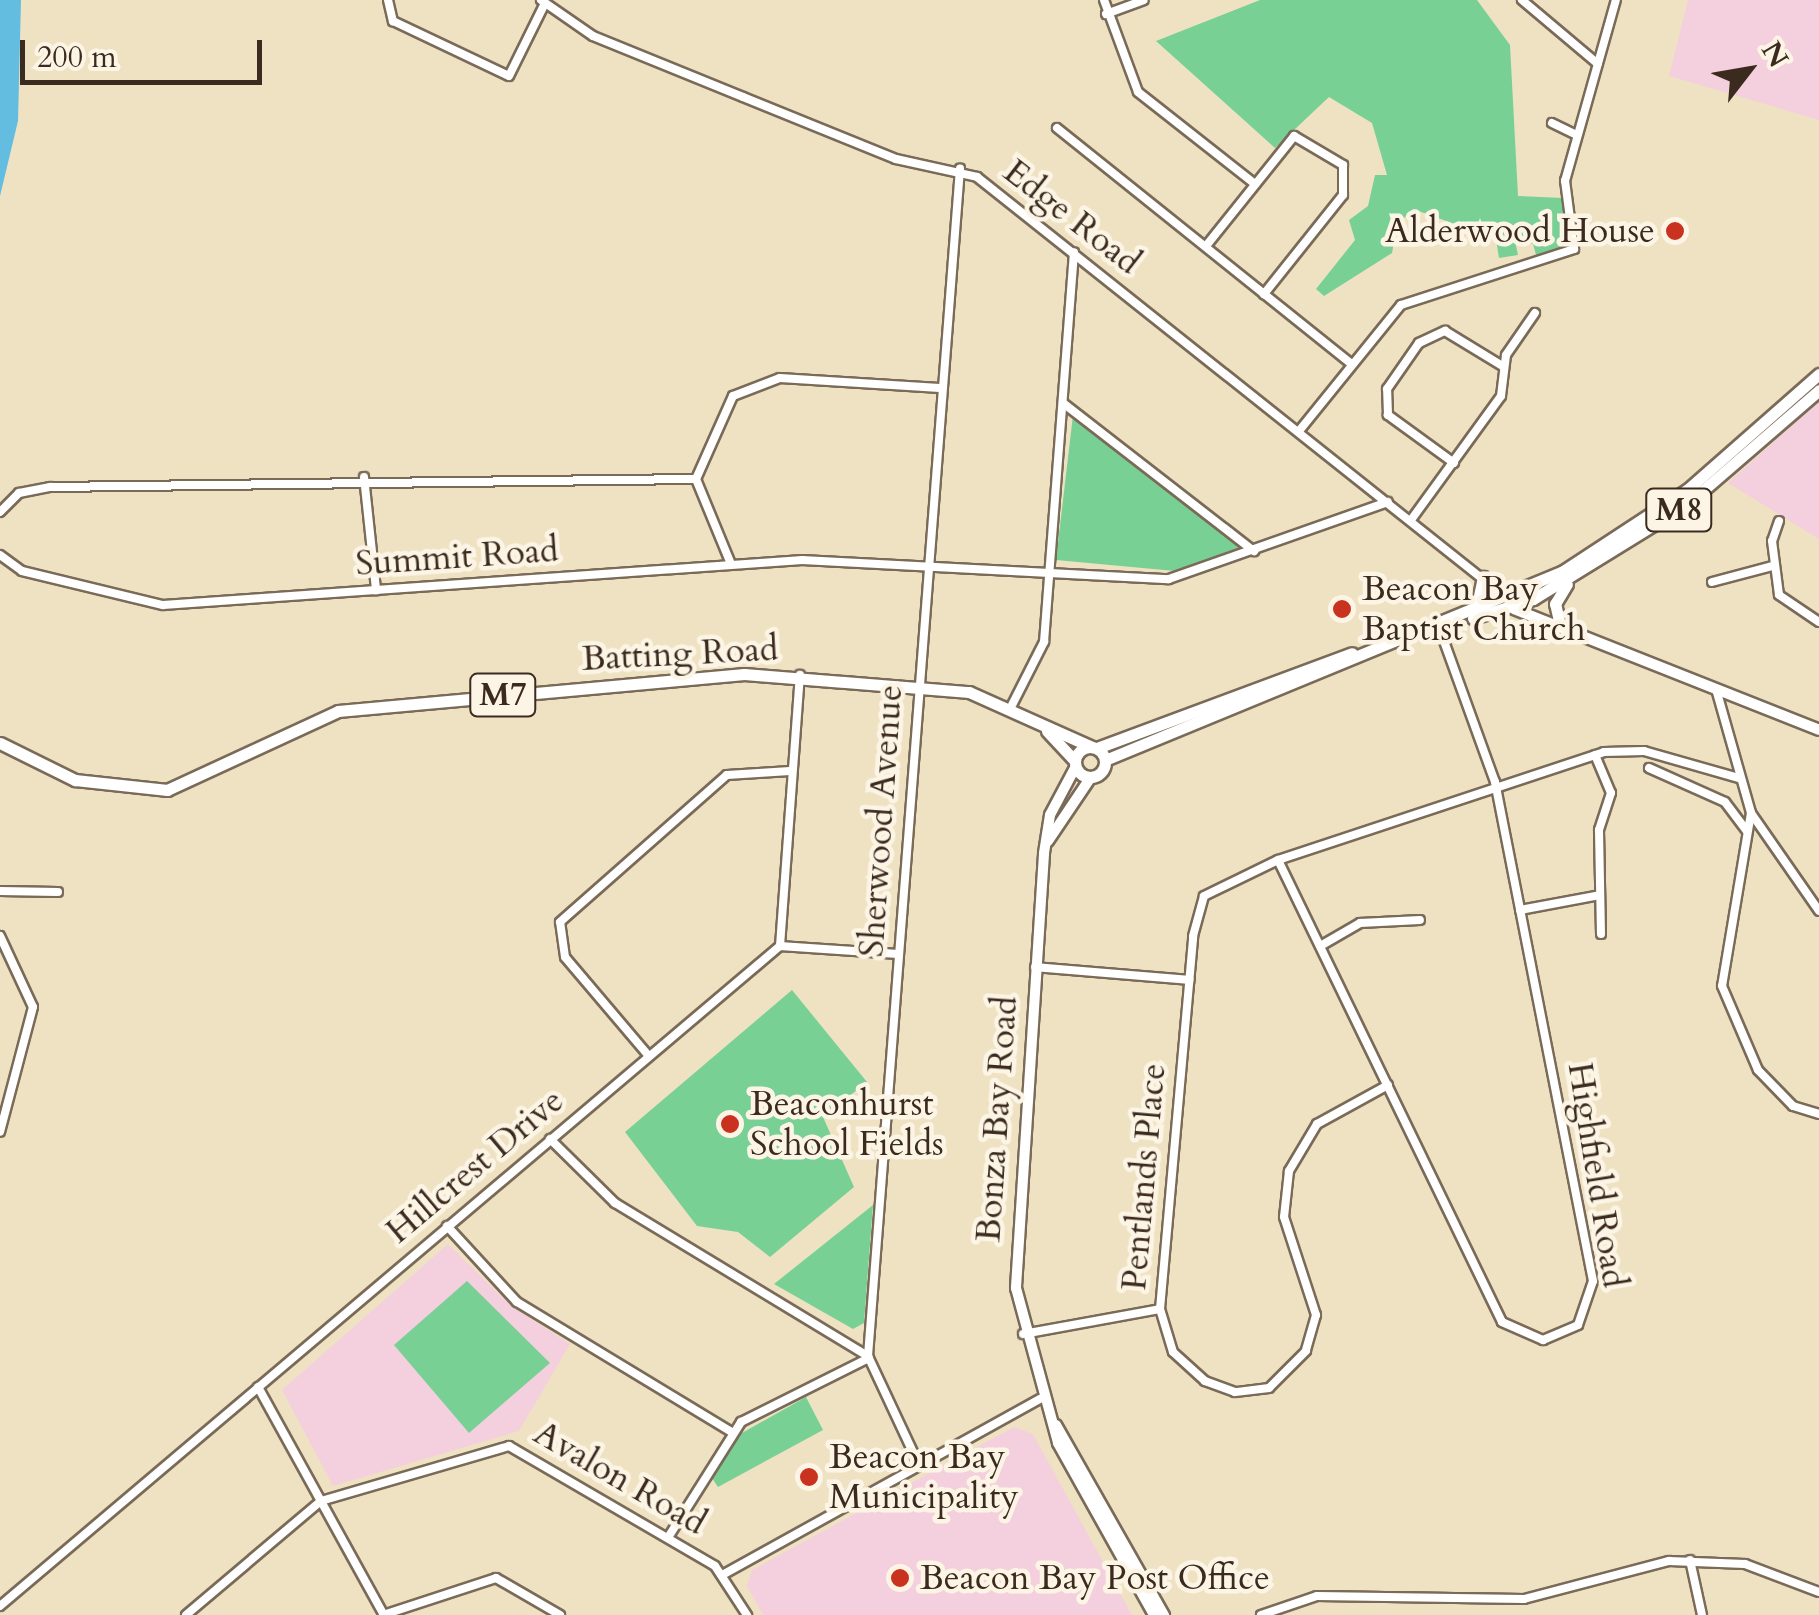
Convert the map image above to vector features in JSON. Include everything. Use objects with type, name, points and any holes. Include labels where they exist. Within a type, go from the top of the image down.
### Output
[{"type":"main road","name":"M8","points":[[1511,601],[1586,558],[1687,490],[1819,374]]},
{"type":"main road","name":"M8","points":[[1106,760],[1380,648],[1574,577],[1715,483],[1819,390]]},
{"type":"main road","points":[[1469,616],[1483,577]]},
{"type":"main road","points":[[1557,624],[1556,604],[1574,577]]},
{"type":"main road","name":"M8","points":[[1094,747],[1336,656],[1380,648]]},
{"type":"main road","name":"Batting Road","points":[[0,743],[76,780],[155,790],[202,780],[338,711],[644,680],[800,676],[918,684],[1012,705],[1094,747]]},
{"type":"main road","name":"Batting Road","points":[[1028,715],[1090,777]]},
{"type":"main road","points":[[1076,763],[1094,747],[1106,760],[1090,777]]},
{"type":"street","points":[[388,0],[393,21],[509,76],[543,2]]},
{"type":"street","points":[[1104,0],[1138,92],[1254,184]]},
{"type":"street","points":[[1106,14],[1144,0]]},
{"type":"street","points":[[1522,0],[1598,64]]},
{"type":"street","points":[[1299,432],[1410,299],[1535,263],[1577,242],[1564,190],[1616,0]]},
{"type":"street","name":"Edge Road","points":[[543,2],[592,36],[896,159],[960,169],[1074,252],[1511,601],[1557,624],[1819,730]]},
{"type":"street","points":[[1552,123],[1578,135]]},
{"type":"street","points":[[1057,128],[1352,364]]},
{"type":"street","points":[[1206,246],[1299,134],[1348,176],[1264,294]]},
{"type":"street","name":"Sherwood Avenue","points":[[919,1464],[869,1357],[940,388],[960,169]]},
{"type":"street","points":[[1012,705],[1044,642],[1074,252]]},
{"type":"street","points":[[1411,520],[1502,396],[1504,366],[1535,312]]},
{"type":"street","points":[[1454,464],[1388,415],[1387,389],[1419,343],[1446,331],[1504,366]]},
{"type":"street","points":[[731,564],[696,479],[727,403],[755,384],[940,388]]},
{"type":"street","points":[[1063,403],[1254,551]]},
{"type":"street","points":[[364,477],[376,590]]},
{"type":"street","name":"Summit Road","points":[[0,512],[28,489],[364,477],[696,479]]},
{"type":"street","name":"Summit Road","points":[[0,555],[22,571],[162,605],[731,564],[928,563],[1169,579],[1388,502]]},
{"type":"street","points":[[1779,521],[1772,566],[1782,602],[1819,622]]},
{"type":"street","points":[[1712,582],[1772,566]]},
{"type":"street","name":"Highfield Road","points":[[1278,860],[1502,1322],[1543,1340],[1578,1325],[1593,1281],[1496,782],[1440,627]]},
{"type":"street","points":[[800,676],[780,946],[898,954]]},
{"type":"street","points":[[1716,689],[1752,813],[1819,911]]},
{"type":"street","points":[[1278,860],[1496,782],[1595,755],[1644,751],[1739,778]]},
{"type":"street","points":[[1595,755],[1611,794],[1599,830],[1601,934]]},
{"type":"street","name":"Bonza Bay Road","points":[[1076,763],[1047,842],[1035,966],[1014,1230],[1023,1334],[1040,1398],[1154,1615]]},
{"type":"street","points":[[1649,768],[1725,802],[1747,831]]},
{"type":"street","points":[[648,1054],[565,957],[560,922],[726,775],[790,771]]},
{"type":"street","name":"Bonza Bay Road","points":[[1047,842],[1090,777]]},
{"type":"street","points":[[1752,813],[1724,992],[1758,1070],[1793,1106],[1819,1114]]},
{"type":"street","name":"Pentlands Place","points":[[1278,860],[1217,886],[1198,910],[1189,980],[1160,1309],[1173,1352],[1218,1388],[1259,1391],[1285,1378],[1312,1339],[1316,1315],[1284,1218],[1288,1172],[1318,1124],[1388,1085]]},
{"type":"street","points":[[0,891],[58,892]]},
{"type":"street","points":[[1520,910],[1600,895]]},
{"type":"street","points":[[1322,945],[1360,923],[1420,920]]},
{"type":"street","points":[[0,936],[34,1007],[0,1132]]},
{"type":"street","name":"Hillcrest Drive","points":[[1,1605],[780,946]]},
{"type":"street","points":[[1035,966],[1189,980]]},
{"type":"street","points":[[550,1139],[614,1202],[869,1357]]},
{"type":"street","points":[[447,1226],[517,1302],[732,1432]]},
{"type":"street","points":[[1023,1334],[1160,1309]]},
{"type":"street","points":[[668,1536],[732,1432],[869,1357]]},
{"type":"street","points":[[258,1387],[384,1615],[496,1578],[560,1615]]},
{"type":"street","points":[[724,1574],[1040,1398]]},
{"type":"street","name":"Bonza Bay Road","points":[[1040,1398],[1164,1615]]},
{"type":"street","name":"Avalon Road","points":[[186,1615],[321,1500],[512,1446],[668,1536],[724,1574],[747,1615]]},
{"type":"street","points":[[1690,1560],[1702,1615]]},
{"type":"street","points":[[1261,1615],[1317,1596],[1524,1599],[1690,1560],[1746,1564],[1819,1592]]},
{"type":"street","points":[[1,1605],[12,1615]]},
{"type":"shaded area","points":[[1688,0],[1819,0],[1819,120],[1669,76]]},
{"type":"shaded area","points":[[1819,401],[1819,539],[1728,483]]},
{"type":"shaded area","points":[[448,1244],[511,1306],[570,1344],[519,1431],[333,1486],[282,1390]]},
{"type":"shaded area","points":[[1014,1427],[1033,1434],[1132,1615],[763,1615],[747,1586],[752,1570]]},
{"type":"green space","points":[[1260,0],[1477,0],[1510,45],[1518,196],[1563,198],[1573,224],[1567,245],[1536,255],[1533,244],[1515,241],[1518,255],[1499,258],[1496,239],[1413,209],[1397,225],[1392,253],[1324,296],[1316,289],[1355,240],[1349,220],[1368,206],[1375,175],[1387,175],[1372,123],[1329,97],[1275,148],[1156,41]]},
{"type":"green space","points":[[1073,415],[1238,544],[1238,548],[1175,571],[1056,560]]},
{"type":"green space","name":"Beaconhurst School Fields","points":[[792,990],[867,1082],[823,1117],[854,1187],[770,1257],[738,1232],[697,1226],[625,1132]]},
{"type":"green space","points":[[873,1205],[864,1323],[853,1329],[774,1284]]},
{"type":"green space","points":[[467,1281],[550,1363],[469,1433],[394,1345]]},
{"type":"green space","points":[[806,1397],[823,1430],[718,1487],[710,1475],[733,1438]]},
{"type":"water","points":[[0,0],[21,0],[18,121],[0,196]]},
{"type":"place","name":"Alderwood House","points":[[1675,231]]},
{"type":"place","name":"Beacon Bay Baptist Church","points":[[1342,609]]},
{"type":"place","name":"Beaconhurst School Fields","points":[[730,1124]]},
{"type":"place","name":"Beacon Bay Municipality","points":[[809,1477]]},
{"type":"place","name":"Beacon Bay Post Office","points":[[900,1578]]}]
